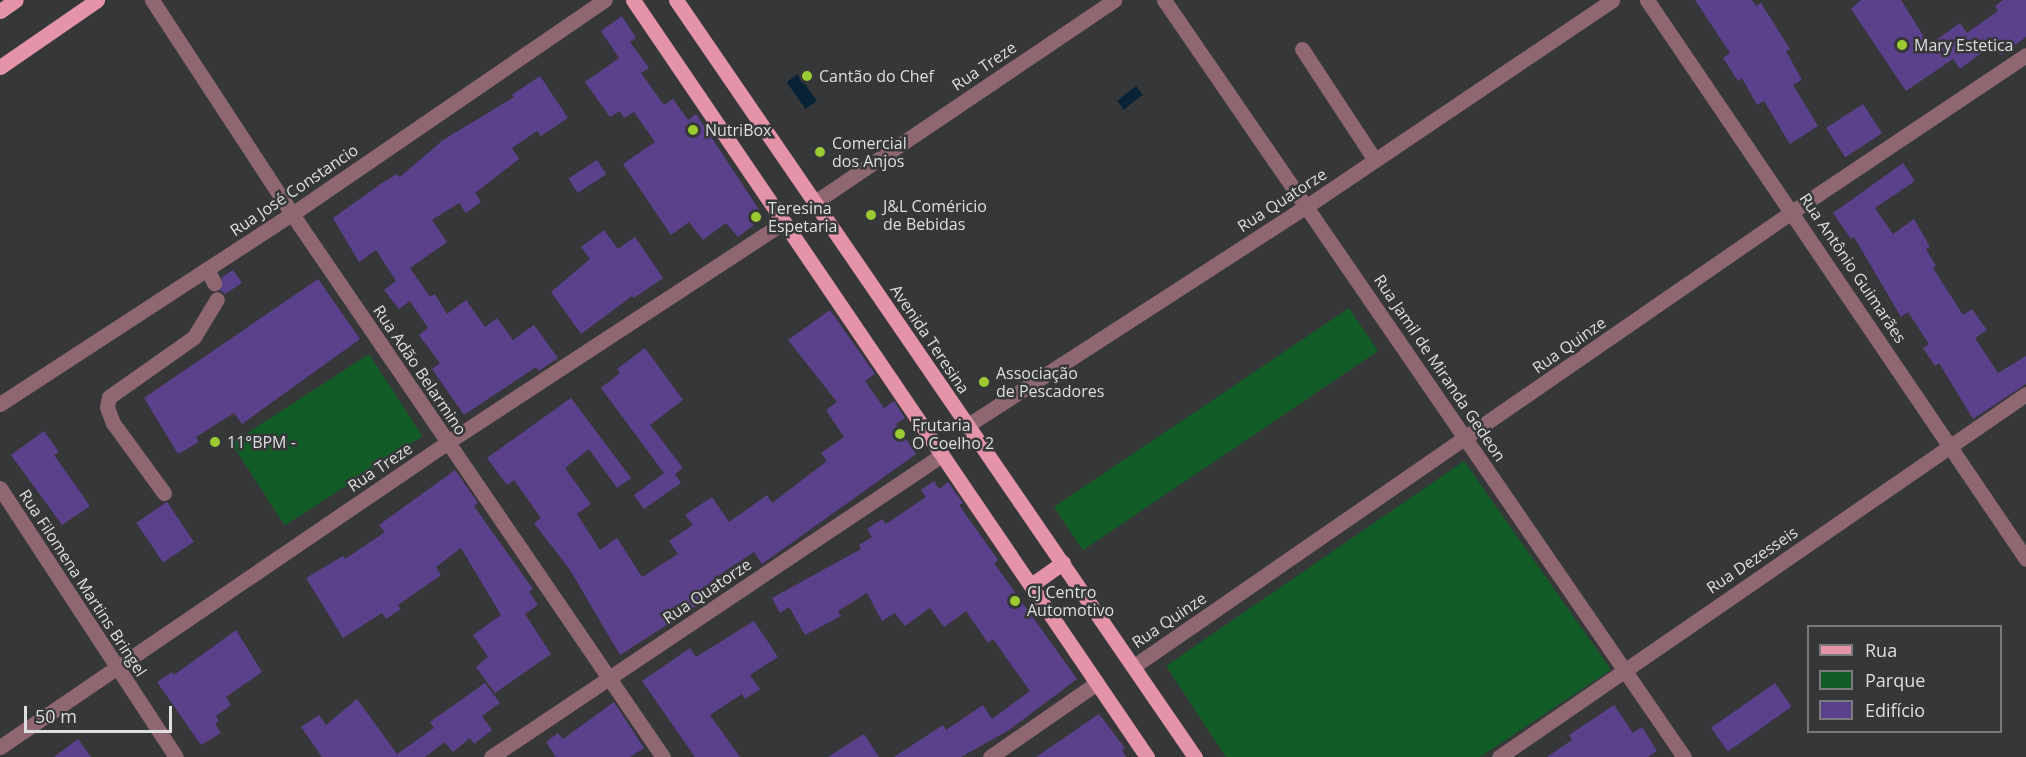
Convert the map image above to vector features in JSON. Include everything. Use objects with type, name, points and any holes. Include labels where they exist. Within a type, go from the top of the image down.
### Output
[{"type":"main road","points":[[0,11],[16,0]]},
{"type":"main road","points":[[0,67],[97,0]]},
{"type":"main road","points":[[633,0],[1147,757]]},
{"type":"main road","name":"Avenida Teresina","points":[[676,0],[1064,562],[1195,757]]},
{"type":"main road","points":[[1030,585],[1064,562]]},
{"type":"street","name":"Rua Adão Belarmino","points":[[152,0],[292,214],[663,757]]},
{"type":"street","name":"Rua José Constancio","points":[[0,404],[210,276],[292,214],[605,0]]},
{"type":"street","name":"Rua Treze","points":[[815,202],[1114,0]]},
{"type":"street","name":"Rua Jamil de Miranda Gedeon","points":[[1164,0],[1684,757]]},
{"type":"street","name":"Rua Quatorze","points":[[968,425],[1307,206],[1612,0]]},
{"type":"street","name":"Rua Antônio Guimarães","points":[[1647,0],[1793,211],[2026,559]]},
{"type":"street","points":[[1302,49],[1375,160]]},
{"type":"street","name":"Rua Quinze","points":[[1134,666],[1793,211],[2026,56]]},
{"type":"street","name":"Rua Treze","points":[[0,747],[448,442],[784,222]]},
{"type":"street","points":[[164,493],[113,423],[107,406],[109,397],[194,337],[217,299]]},
{"type":"street","name":"Rua Dezesseis","points":[[1499,757],[2026,394]]},
{"type":"street","name":"Rua Quatorze","points":[[491,757],[942,455]]},
{"type":"street","name":"Rua Filomena Martins Bringel","points":[[0,488],[177,757]]},
{"type":"street","points":[[990,757],[1097,683]]},
{"type":"green space","points":[[1349,308],[1378,351],[1083,550],[1054,507]]},
{"type":"green space","points":[[369,354],[422,436],[285,526],[231,443]]},
{"type":"green space","points":[[1464,461],[1611,670],[1480,757],[1226,757],[1166,666]]},
{"type":"water","points":[[798,74],[817,101],[805,109],[787,82]]},
{"type":"water","points":[[1136,86],[1143,95],[1124,109],[1117,101]]},
{"type":"building","points":[[1695,0],[1752,0],[1756,6],[1761,3],[1790,49],[1786,51],[1802,80],[1793,85],[1818,126],[1790,144],[1764,101],[1757,105],[1742,78],[1738,81],[1723,58],[1730,53]]},
{"type":"building","points":[[1861,0],[1901,0],[1929,45],[1960,23],[1967,33],[1998,11],[1995,6],[2003,0],[2026,0],[2026,37],[2001,55],[1993,44],[1960,69],[1953,59],[1906,91],[1851,9]]},
{"type":"building","points":[[622,16],[636,38],[630,42],[649,68],[641,73],[664,105],[673,99],[688,120],[696,114],[764,217],[738,237],[726,223],[703,240],[689,222],[671,235],[623,164],[655,142],[634,112],[624,118],[620,111],[610,117],[585,82],[619,58],[601,31]]},
{"type":"building","points":[[540,76],[568,118],[541,136],[537,131],[512,148],[519,159],[475,193],[481,202],[466,213],[459,203],[432,220],[447,242],[410,268],[430,297],[435,294],[447,314],[466,300],[485,327],[497,318],[513,340],[534,325],[558,358],[539,371],[536,367],[464,415],[432,369],[440,363],[419,335],[428,328],[410,301],[399,309],[384,290],[396,281],[376,250],[359,262],[333,218],[382,183],[397,174],[400,177],[443,140],[514,97],[512,95]]},
{"type":"building","points":[[1863,104],[1882,133],[1845,157],[1826,128]]},
{"type":"building","points":[[597,160],[606,174],[578,193],[568,179]]},
{"type":"building","points":[[1903,163],[1915,181],[1875,208],[1893,234],[1914,219],[1930,247],[1926,249],[1936,266],[1933,268],[1963,315],[1972,309],[1987,330],[1975,338],[1998,373],[2026,356],[2026,384],[1973,419],[1939,363],[1935,366],[1923,348],[1929,344],[1908,312],[1901,317],[1854,237],[1851,239],[1833,213]]},
{"type":"building","points":[[604,230],[618,249],[635,237],[663,278],[634,298],[632,296],[581,334],[551,292],[590,259],[581,247]]},
{"type":"building","points":[[233,270],[242,283],[225,294],[220,290],[222,277]]},
{"type":"building","points":[[318,279],[360,339],[242,424],[234,413],[196,437],[199,442],[178,454],[144,398]]},
{"type":"building","points":[[830,310],[875,374],[865,381],[884,408],[894,401],[905,418],[896,424],[916,454],[762,564],[754,552],[728,569],[710,582],[718,592],[620,655],[570,570],[534,523],[541,518],[514,480],[507,485],[487,458],[571,398],[631,478],[617,488],[589,449],[565,468],[591,504],[577,514],[600,550],[617,538],[642,577],[678,554],[669,541],[693,525],[685,515],[712,497],[729,522],[767,495],[772,503],[827,461],[821,453],[844,437],[826,410],[837,402],[788,340]]},
{"type":"building","points":[[645,348],[683,400],[650,425],[683,468],[675,474],[681,483],[644,509],[634,495],[664,473],[601,388],[620,373],[617,369]]},
{"type":"building","points":[[44,431],[59,452],[54,455],[90,506],[62,525],[11,455]]},
{"type":"building","points":[[455,470],[478,503],[474,506],[533,589],[529,592],[538,605],[525,614],[551,654],[495,693],[476,667],[488,657],[473,635],[501,615],[461,548],[436,567],[441,575],[398,605],[401,609],[386,619],[382,613],[343,638],[306,578],[343,556],[345,559],[385,532],[379,525]]},
{"type":"building","points":[[934,481],[939,489],[948,482],[963,503],[959,505],[998,560],[994,563],[1077,679],[1009,730],[961,757],[894,757],[943,725],[946,730],[983,705],[992,719],[1030,691],[993,639],[988,643],[966,611],[944,627],[930,608],[905,626],[895,613],[882,621],[867,593],[838,611],[841,616],[805,635],[789,607],[780,613],[772,598],[861,549],[859,545],[872,537],[867,529],[882,519],[886,524],[926,497],[921,490]]},
{"type":"building","points":[[167,502],[194,542],[163,562],[136,523]]},
{"type":"building","points":[[754,621],[778,657],[750,675],[760,689],[745,699],[742,694],[710,715],[740,757],[695,757],[642,681],[690,648],[696,657]]},
{"type":"building","points":[[236,630],[262,672],[226,697],[231,705],[216,716],[219,721],[215,724],[221,733],[201,745],[157,682],[172,672],[174,675]]},
{"type":"building","points":[[485,683],[500,703],[482,716],[492,730],[474,744],[470,738],[453,752],[445,742],[425,757],[322,757],[301,727],[319,715],[326,725],[357,699],[397,754],[434,728],[430,722]]},
{"type":"building","points":[[1775,683],[1792,707],[1728,751],[1711,728]]},
{"type":"building","points":[[614,702],[644,748],[630,757],[556,757],[546,742],[558,733],[563,739]]},
{"type":"building","points":[[1614,705],[1633,733],[1642,727],[1657,751],[1648,757],[1547,757],[1572,740],[1569,735]]},
{"type":"building","points":[[1099,714],[1125,748],[1122,750],[1126,757],[1036,757]]},
{"type":"building","points":[[864,734],[879,757],[828,757]]},
{"type":"building","points":[[78,739],[91,757],[54,757]]},
{"type":"place","name":"Mary Estetica","points":[[1902,45]]},
{"type":"place","name":"Cantão do Chef","points":[[807,76]]},
{"type":"place","name":"NutriBox","points":[[693,130]]},
{"type":"place","name":"Comercial dos Anjos","points":[[820,152]]},
{"type":"place","name":"J&L Coméricio de Bebidas","points":[[871,215]]},
{"type":"place","name":"Teresina Espetaria","points":[[756,217]]},
{"type":"place","name":"Associação de Pescadores","points":[[984,382]]},
{"type":"place","name":"Frutaria O Coelho 2","points":[[900,434]]},
{"type":"place","name":"11°BPM -","points":[[215,442]]},
{"type":"place","name":"CJ Centro Automotivo","points":[[1015,601]]}]
